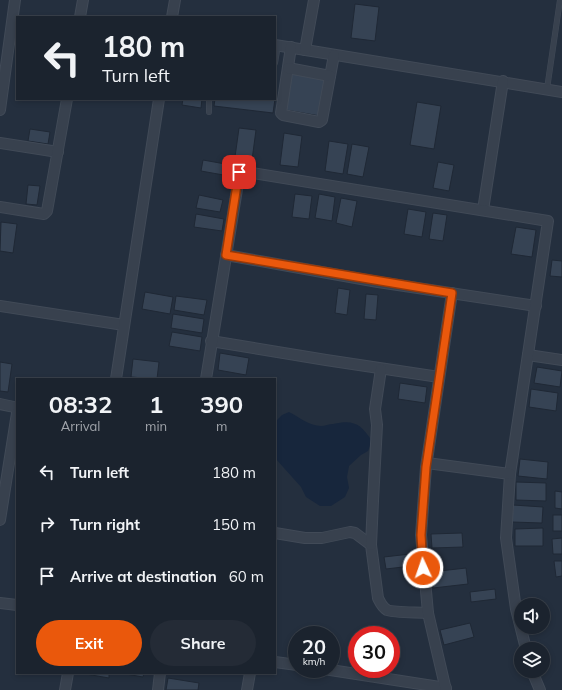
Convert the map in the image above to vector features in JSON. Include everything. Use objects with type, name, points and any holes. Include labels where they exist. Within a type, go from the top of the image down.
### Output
[{"type":"street","points":[[0,110],[15,0]]},
{"type":"street","points":[[80,16],[83,0]]},
{"type":"street","points":[[172,16],[175,0]]},
{"type":"street","points":[[306,50],[314,0]]},
{"type":"street","points":[[276,45],[562,92]]},
{"type":"street","points":[[291,48],[281,110],[282,114],[319,122],[322,120],[334,55]]},
{"type":"street","points":[[288,68],[330,76]]},
{"type":"street","points":[[483,210],[503,82]]},
{"type":"street","points":[[0,207],[46,213],[67,100]]},
{"type":"street","points":[[116,378],[159,100]]},
{"type":"street","points":[[0,143],[58,152]]},
{"type":"street","points":[[206,378],[239,172],[242,170],[548,221],[510,474],[506,538],[516,609],[524,642]]},
{"type":"street","points":[[226,255],[536,306]]},
{"type":"street","points":[[340,672],[446,689],[428,613],[421,535],[427,463],[438,377],[452,293]]},
{"type":"street","points":[[0,306],[124,325]]},
{"type":"street","points":[[211,341],[438,377]]},
{"type":"street","points":[[528,355],[562,360]]},
{"type":"street","points":[[381,369],[375,409],[378,425],[371,545],[378,598],[387,610],[428,613]]},
{"type":"street","points":[[0,404],[16,408]]},
{"type":"street","points":[[0,520],[16,419]]},
{"type":"street","points":[[427,463],[510,474]]},
{"type":"street","points":[[276,533],[305,538],[322,538],[350,532],[355,533],[371,545]]},
{"type":"street","points":[[0,603],[16,605]]},
{"type":"street","points":[[276,662],[288,664]]},
{"type":"street","points":[[65,690],[68,674]]},
{"type":"street","points":[[158,690],[160,674]]},
{"type":"street","points":[[247,690],[250,674]]},
{"type":"street","points":[[535,678],[540,690]]},
{"type":"lane","points":[[547,89],[560,0]]},
{"type":"lane","points":[[209,100],[209,112]]},
{"type":"water","points":[[289,412],[317,426],[346,422],[352,423],[364,430],[372,441],[368,451],[349,466],[347,477],[349,488],[345,497],[331,506],[320,506],[306,497],[301,487],[276,459],[276,421],[282,415]]},
{"type":"building","points":[[355,4],[379,7],[375,41],[351,38]]},
{"type":"building","points":[[292,73],[327,79],[320,116],[286,110]]},
{"type":"building","points":[[183,100],[202,100],[201,108],[182,105]]},
{"type":"building","points":[[215,100],[275,100],[273,113],[214,106]]},
{"type":"building","points":[[417,102],[441,106],[434,149],[410,145]]},
{"type":"building","points":[[239,128],[256,130],[252,160],[235,157]]},
{"type":"building","points":[[30,129],[50,132],[48,144],[28,141]]},
{"type":"building","points":[[284,133],[302,136],[298,167],[280,165]]},
{"type":"building","points":[[329,141],[348,144],[343,174],[325,171]]},
{"type":"building","points":[[352,144],[369,147],[363,177],[347,174]]},
{"type":"building","points":[[203,160],[231,165],[229,176],[201,171]]},
{"type":"building","points":[[438,162],[454,165],[449,191],[433,188]]},
{"type":"building","points":[[28,185],[40,186],[37,205],[26,204]]},
{"type":"building","points":[[295,194],[312,196],[309,219],[292,217]]},
{"type":"building","points":[[319,194],[335,197],[332,221],[315,218]]},
{"type":"building","points":[[199,195],[223,200],[220,212],[196,208]]},
{"type":"building","points":[[341,198],[357,201],[352,227],[336,223]]},
{"type":"building","points":[[408,209],[426,212],[422,237],[404,234]]},
{"type":"building","points":[[433,213],[447,215],[443,241],[429,239]]},
{"type":"building","points":[[196,214],[224,219],[222,231],[194,227]]},
{"type":"building","points":[[1,222],[17,224],[13,253],[0,251]]},
{"type":"building","points":[[516,227],[536,230],[532,257],[511,254]]},
{"type":"building","points":[[552,260],[562,261],[562,277],[550,276]]},
{"type":"building","points":[[338,288],[350,290],[347,315],[335,313]]},
{"type":"building","points":[[145,292],[173,297],[170,314],[142,309]]},
{"type":"building","points":[[366,294],[378,295],[376,320],[364,319]]},
{"type":"building","points":[[176,296],[207,300],[204,315],[174,310]]},
{"type":"building","points":[[173,314],[204,319],[202,333],[171,328]]},
{"type":"building","points":[[172,332],[202,337],[200,351],[169,346]]},
{"type":"building","points":[[220,353],[249,358],[246,375],[218,370]]},
{"type":"building","points":[[133,359],[159,362],[157,378],[131,377]]},
{"type":"building","points":[[0,362],[12,364],[8,392],[0,391]]},
{"type":"building","points":[[537,367],[562,371],[560,387],[534,383]]},
{"type":"building","points":[[400,383],[427,387],[425,403],[398,399]]},
{"type":"building","points":[[531,389],[558,393],[556,411],[529,407]]},
{"type":"building","points":[[520,459],[548,462],[547,479],[518,476]]},
{"type":"building","points":[[516,482],[546,483],[546,501],[516,500]]},
{"type":"building","points":[[555,491],[562,492],[562,509],[555,508]]},
{"type":"building","points":[[513,505],[543,507],[542,523],[512,522]]},
{"type":"building","points":[[553,515],[562,515],[562,531],[553,531]]},
{"type":"building","points":[[543,528],[543,546],[515,546],[515,529]]},
{"type":"building","points":[[462,533],[463,547],[432,548],[431,534]]},
{"type":"building","points":[[562,538],[562,554],[553,554],[552,539]]},
{"type":"building","points":[[410,554],[411,566],[386,569],[384,557]]},
{"type":"building","points":[[554,561],[562,561],[562,576],[556,577]]},
{"type":"building","points":[[466,568],[468,584],[433,588],[431,572]]},
{"type":"building","points":[[495,589],[496,599],[471,602],[470,592]]},
{"type":"building","points":[[470,623],[474,637],[444,645],[440,630]]},
{"type":"building","points":[[86,674],[109,674],[109,678]]},
{"type":"building","points":[[126,674],[144,674],[143,677]]},
{"type":"building","points":[[168,678],[199,683],[198,690],[166,690]]},
{"type":"route","points":[[239,172],[226,255],[378,282],[452,293],[438,377],[426,467],[421,535],[423,568]]}]
